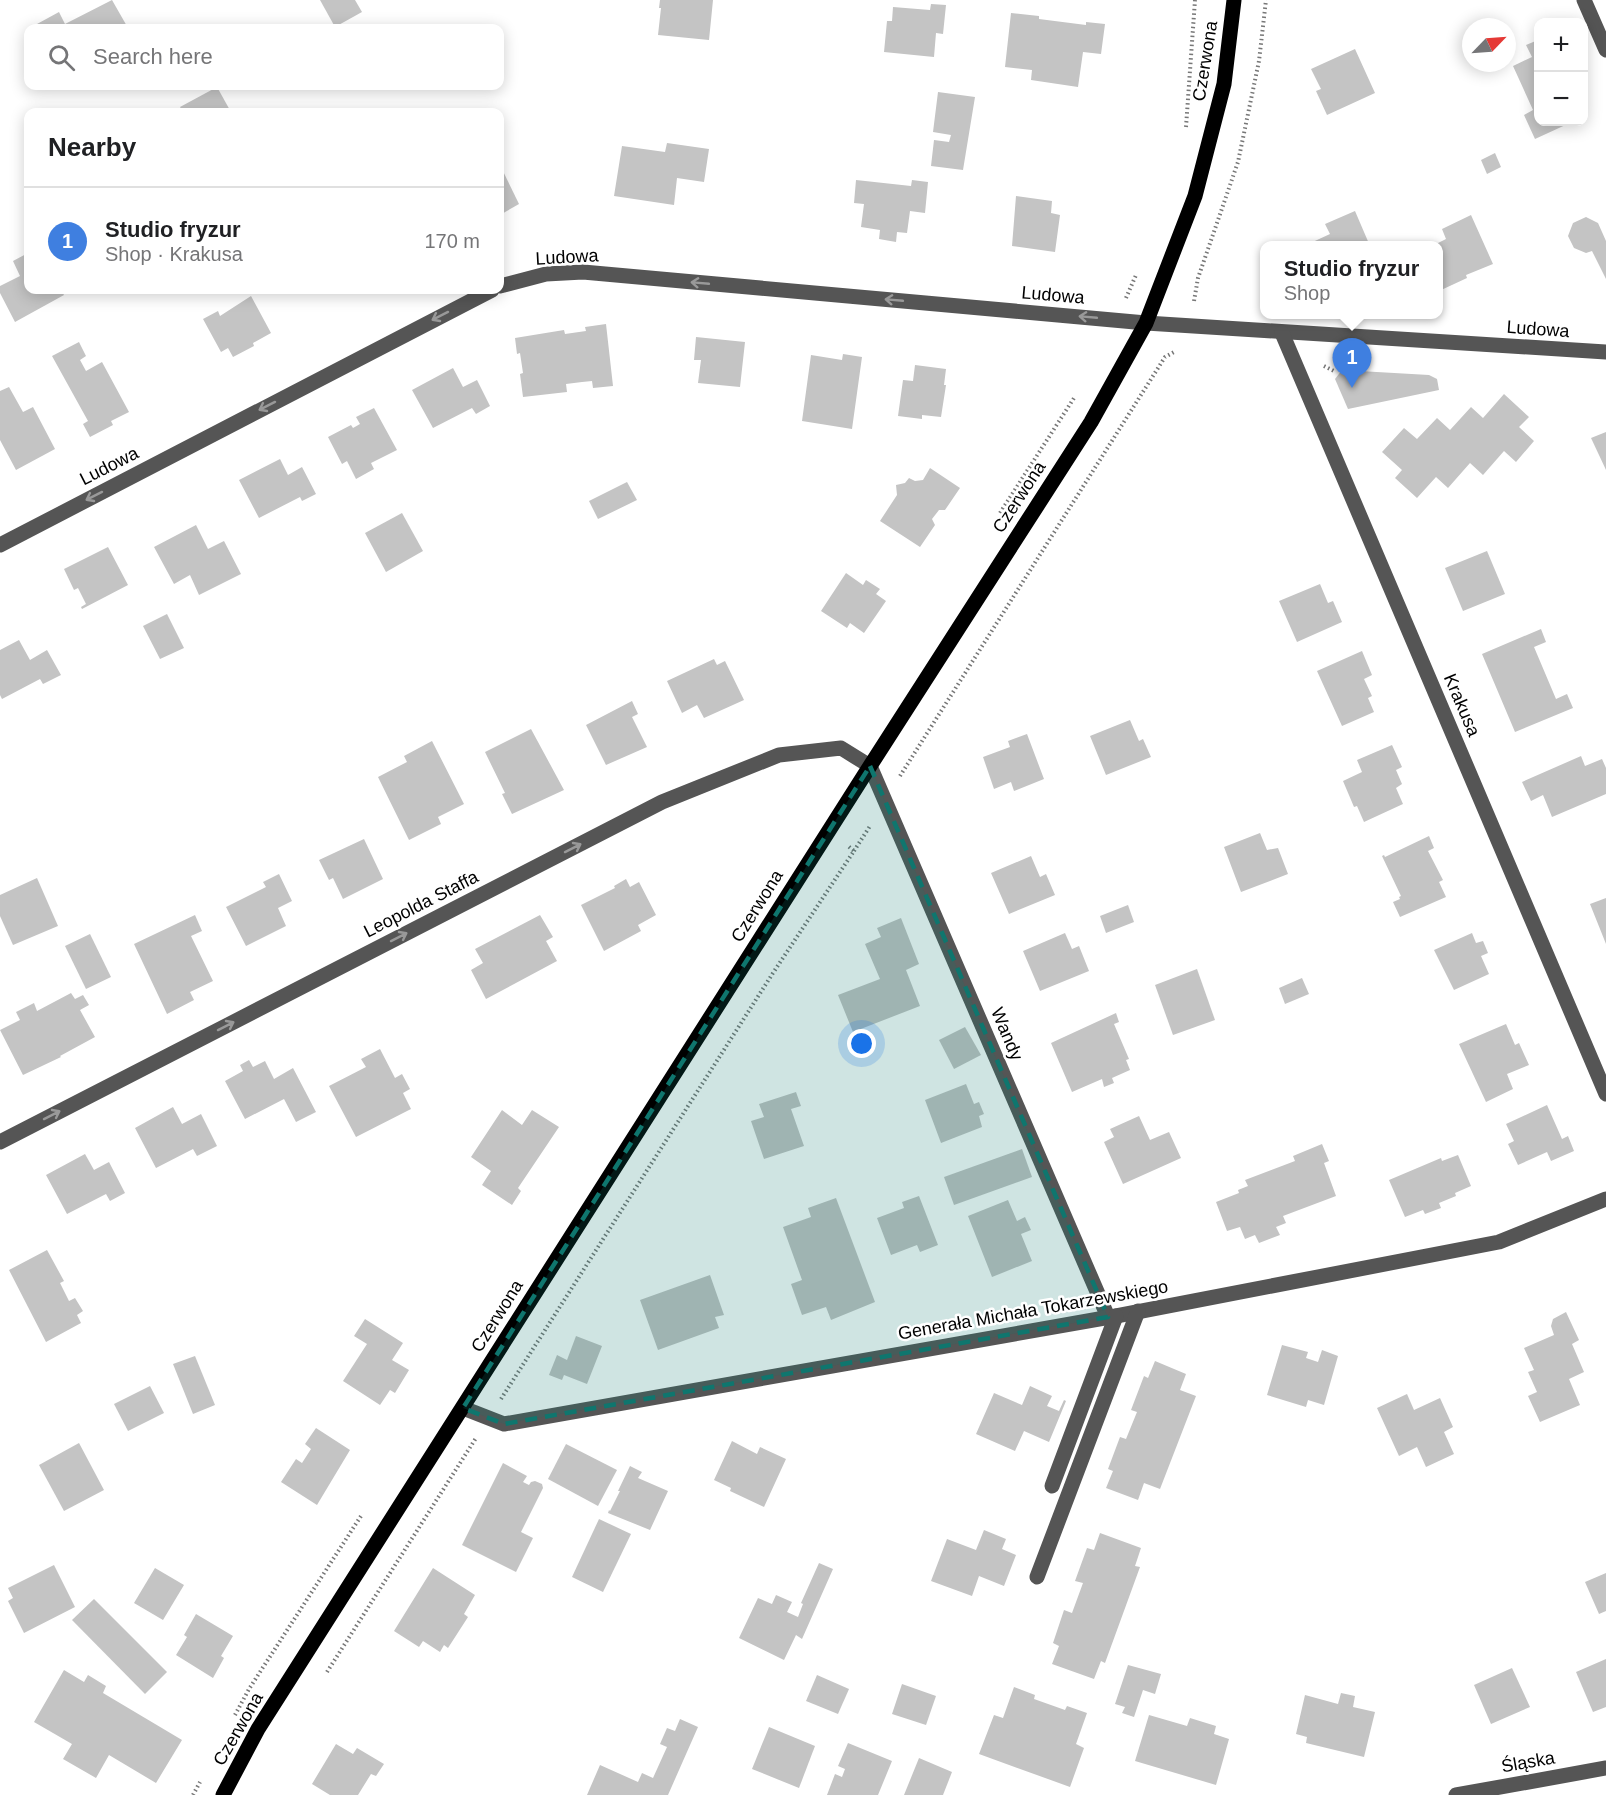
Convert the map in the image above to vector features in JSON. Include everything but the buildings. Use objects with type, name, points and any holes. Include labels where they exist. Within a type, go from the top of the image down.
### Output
[{"type":"main road","name":"Czerwona","points":[[223,1795],[258,1729],[1090,422],[1146,323],[1195,196],[1224,84],[1234,0]]},
{"type":"street","points":[[1584,0],[1606,50]]},
{"type":"street","name":"Ludowa","points":[[504,285],[546,274],[583,272],[1146,323],[1606,352]]},
{"type":"street","name":"Ludowa","points":[[0,545],[484,294]]},
{"type":"street","name":"Krakusa","points":[[1282,333],[1606,1094]]},
{"type":"street","name":"Leopolda Staffa","points":[[0,1142],[662,802],[779,755],[841,748],[870,766]]},
{"type":"street","name":"Wandy","points":[[870,766],[1112,1316]]},
{"type":"street","name":"Generała Michała Tokarzewskiego","points":[[462,1408],[504,1424],[1112,1316],[1499,1242],[1606,1199]]},
{"type":"street","points":[[1037,1577],[1138,1311]]},
{"type":"street","points":[[1052,1485],[1112,1316]]},
{"type":"street","name":"Śląska","points":[[1456,1795],[1606,1768]]},
{"type":"path","points":[[1186,128],[1195,0]]},
{"type":"path","points":[[1117,320],[1139,267]]},
{"type":"path","points":[[995,521],[1078,390]]},
{"type":"path","points":[[326,1673],[773,972],[854,851],[828,831]]},
{"type":"path","points":[[232,1721],[249,1689],[363,1514]]},
{"type":"path","points":[[193,1795],[204,1774]]},
{"type":"highlighted area","points":[[870,766],[1108,1317],[504,1424],[463,1408]]},
{"type":"place","name":"Studio fryzur","points":[[1352,388]]}]
